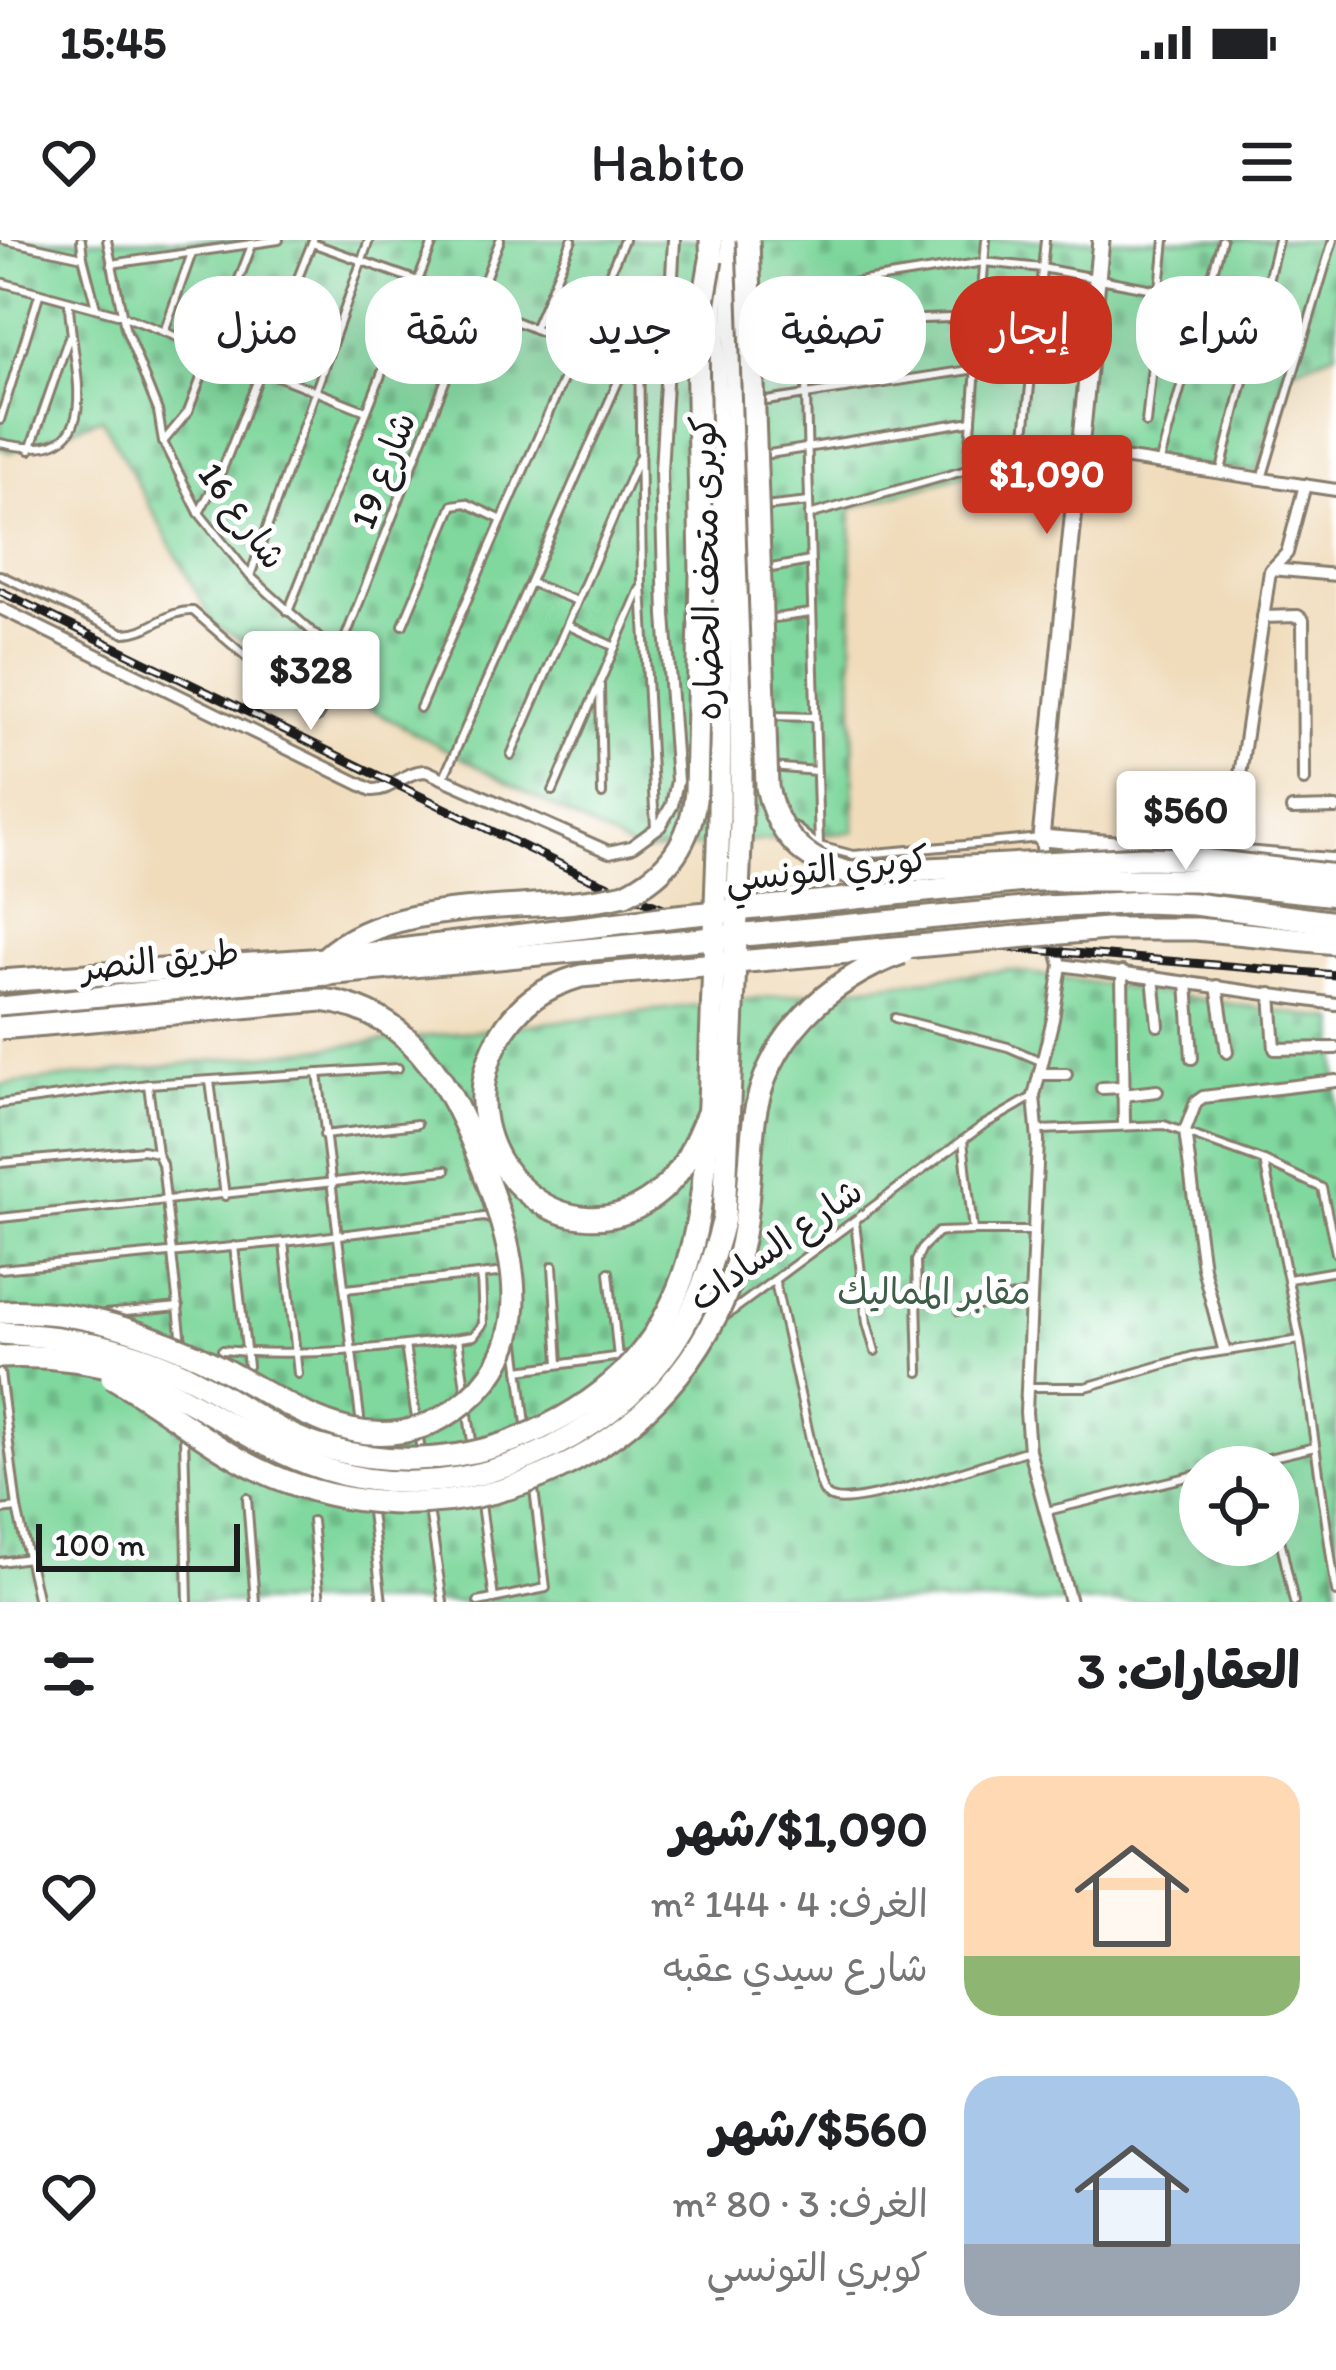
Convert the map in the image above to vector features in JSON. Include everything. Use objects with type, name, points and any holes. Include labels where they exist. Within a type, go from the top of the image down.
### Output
[{"type":"highway","name":"كوبرى متحف الحضاره","points":[[730,821],[741,571],[732,240]]},
{"type":"highway","points":[[753,240],[767,787],[772,808],[794,844],[810,858],[849,873],[1142,858],[1193,859],[1336,876]]},
{"type":"highway","name":"كوبرى متحف الحضاره","points":[[711,250],[730,821]]},
{"type":"highway","points":[[326,966],[348,939],[390,922],[625,894],[645,885],[677,855],[694,814],[696,792],[701,573],[698,341],[711,250]]},
{"type":"highway","points":[[0,1334],[63,1337],[147,1358],[191,1378],[270,1426],[350,1454],[443,1458],[509,1443],[589,1401],[624,1371],[661,1323],[698,1235],[730,821]]},
{"type":"highway","points":[[0,1357],[84,1364],[140,1376],[267,1447],[330,1472],[413,1481],[467,1475],[523,1461],[572,1437],[622,1402],[679,1334],[706,1280],[724,1218],[729,1151],[730,821]]},
{"type":"highway","name":"كوبري التونسي","points":[[326,966],[676,916],[1035,880],[1194,880],[1336,895]]},
{"type":"highway","name":"كوبري التونسي","points":[[326,966],[1144,902],[1336,923]]},
{"type":"highway","points":[[710,1112],[683,1165],[660,1192],[623,1212],[573,1214],[526,1193],[500,1165],[484,1130],[483,1079],[512,1017],[534,996],[561,982],[654,967],[1142,928],[1336,943]]},
{"type":"highway","points":[[84,1364],[131,1388],[260,1471],[335,1496],[392,1504],[441,1502],[503,1491],[560,1470],[619,1434],[656,1402],[689,1361],[716,1316],[747,1220],[759,1094],[795,1025],[831,990],[867,967],[942,942]]},
{"type":"highway","name":"طريق النصر","points":[[0,981],[326,966]]},
{"type":"highway","name":"طريق النصر","points":[[0,1008],[326,966]]},
{"type":"highway","points":[[0,1028],[322,1000],[376,1016],[420,1049],[455,1100],[499,1208],[516,1277],[511,1329],[499,1359],[479,1387],[440,1417],[411,1429],[382,1433],[316,1420],[196,1356],[116,1325],[64,1315],[0,1312]]},
{"type":"street","points":[[0,608],[372,790],[417,771],[444,778],[608,853],[632,847],[655,830],[672,805],[677,781],[661,472],[674,240]]},
{"type":"street","points":[[1098,276],[1101,240]]},
{"type":"street","points":[[1070,1602],[1029,1450],[1025,1387],[1037,1130],[1034,1096],[1060,965],[1041,838],[1088,384]]},
{"type":"street","points":[[1082,445],[1109,456],[1336,490]]},
{"type":"street","points":[[1229,850],[1271,569],[1287,553],[1305,485]]},
{"type":"street","points":[[1271,569],[1336,574]]},
{"type":"street","points":[[1263,617],[1298,616],[1303,620],[1304,780]]},
{"type":"street","points":[[1292,809],[1336,808]]},
{"type":"street","points":[[1041,838],[1336,862]]},
{"type":"street","points":[[1060,965],[1336,1004]]},
{"type":"street","points":[[1122,972],[1124,1124]]},
{"type":"street","points":[[1153,976],[1158,1025]]},
{"type":"street","points":[[1186,982],[1192,1058]]},
{"type":"street","points":[[1217,986],[1227,1052]]},
{"type":"street","points":[[1271,994],[1275,1048],[1336,1048]]},
{"type":"street","points":[[1041,1068],[1066,1074]]},
{"type":"street","points":[[1224,1349],[1203,1268],[1185,1131],[1196,1102],[1203,1097],[1336,1081]]},
{"type":"street","points":[[1102,1088],[1156,1091]]},
{"type":"lane","points":[[4,240],[83,257]]},
{"type":"lane","points":[[81,240],[96,308]]},
{"type":"lane","name":"شارع 16","points":[[107,240],[121,315],[158,412],[163,442],[199,513],[250,576],[339,656]]},
{"type":"lane","points":[[111,264],[279,240]]},
{"type":"lane","points":[[250,576],[369,240]]},
{"type":"lane","points":[[420,276],[434,240]]},
{"type":"lane","name":"شارع 19","points":[[486,276],[500,240]]},
{"type":"lane","points":[[534,329],[572,240]]},
{"type":"lane","points":[[609,276],[624,240]]},
{"type":"lane","points":[[753,240],[755,276]]},
{"type":"lane","points":[[983,276],[986,240]]},
{"type":"lane","points":[[1023,454],[1045,240]]},
{"type":"lane","points":[[1162,276],[1165,240]]},
{"type":"lane","points":[[1212,276],[1222,240]]},
{"type":"lane","points":[[1221,470],[1278,240]]},
{"type":"lane","points":[[1262,478],[1333,240]]},
{"type":"lane","points":[[299,276],[312,241],[404,276]]},
{"type":"lane","points":[[240,276],[252,245]]},
{"type":"lane","points":[[164,332],[192,253]]},
{"type":"lane","points":[[893,276],[984,262],[1087,276]]},
{"type":"lane","points":[[0,282],[121,315],[174,336]]},
{"type":"lane","points":[[0,421],[39,295]]},
{"type":"lane","points":[[0,443],[30,450],[52,446],[80,412],[69,304]]},
{"type":"lane","points":[[522,324],[546,334]]},
{"type":"lane","points":[[30,450],[70,334]]},
{"type":"lane","points":[[759,402],[950,373]]},
{"type":"lane","points":[[163,442],[183,422],[198,384]]},
{"type":"lane","points":[[199,513],[257,384]]},
{"type":"lane","points":[[298,384],[366,411]]},
{"type":"lane","points":[[288,612],[377,384]]},
{"type":"lane","name":"شارع 19","points":[[0,575],[123,633],[142,631],[175,613],[193,611],[317,718],[335,688],[339,656],[445,384]]},
{"type":"lane","points":[[420,708],[562,384]]},
{"type":"lane","points":[[444,778],[620,384]]},
{"type":"lane","points":[[641,384],[642,585],[655,830]]},
{"type":"lane","points":[[758,384],[772,767],[777,794],[789,819],[819,846],[853,855],[1041,838]]},
{"type":"lane","points":[[806,384],[819,846]]},
{"type":"lane","points":[[968,471],[975,384]]},
{"type":"lane","points":[[1146,423],[1150,384]]},
{"type":"lane","points":[[1160,460],[1182,384]]},
{"type":"lane","points":[[761,455],[973,421]]},
{"type":"lane","points":[[809,515],[1066,442],[1082,445]]},
{"type":"lane","points":[[511,755],[643,450]]},
{"type":"lane","points":[[763,507],[808,502]]},
{"type":"lane","points":[[403,625],[453,505],[466,503],[502,520]]},
{"type":"lane","points":[[764,569],[810,561]]},
{"type":"lane","points":[[531,583],[577,601]]},
{"type":"lane","points":[[553,791],[642,585]]},
{"type":"lane","points":[[766,620],[811,613]]},
{"type":"lane","points":[[567,625],[615,647]]},
{"type":"lane","points":[[600,681],[602,794]]},
{"type":"lane","points":[[771,716],[814,717]]},
{"type":"lane","points":[[772,767],[816,772]]},
{"type":"lane","points":[[895,1018],[1007,1047],[1041,1068]]},
{"type":"lane","points":[[0,1103],[148,1084],[398,1068]]},
{"type":"lane","points":[[318,1073],[382,1602]]},
{"type":"lane","points":[[210,1081],[225,1196]]},
{"type":"lane","points":[[148,1084],[184,1361],[188,1602]]},
{"type":"lane","name":"شارع السادات","points":[[520,1370],[618,1358],[704,1330],[856,1223],[963,1140],[1034,1096]]},
{"type":"lane","points":[[324,1135],[416,1124]]},
{"type":"lane","points":[[1037,1130],[1164,1125],[1264,1161],[1322,1188],[1336,1253]]},
{"type":"lane","points":[[963,1140],[973,1231]]},
{"type":"lane","points":[[0,1163],[143,1150],[157,1153]]},
{"type":"lane","points":[[1264,1161],[1300,1340],[1336,1592]]},
{"type":"lane","points":[[0,1218],[446,1170]]},
{"type":"lane","points":[[0,1269],[489,1217],[499,1228],[507,1272],[550,1602]]},
{"type":"lane","points":[[856,1223],[867,1323],[875,1351]]},
{"type":"lane","points":[[919,1372],[914,1288],[922,1247],[938,1232],[1032,1231]]},
{"type":"lane","points":[[284,1242],[298,1374]]},
{"type":"lane","points":[[234,1246],[248,1366]]},
{"type":"lane","points":[[553,1266],[559,1365]]},
{"type":"lane","points":[[1289,1279],[1336,1271]]},
{"type":"lane","points":[[344,1289],[507,1272]]},
{"type":"lane","points":[[609,1272],[618,1358]]},
{"type":"lane","points":[[222,1350],[352,1352],[475,1336],[482,1329],[481,1275]]},
{"type":"lane","points":[[775,1282],[819,1479],[830,1499],[862,1499],[1029,1450]]},
{"type":"lane","points":[[959,1311],[1029,1293]]},
{"type":"lane","points":[[0,1323],[178,1307]]},
{"type":"lane","points":[[458,1339],[494,1599]]},
{"type":"lane","points":[[1025,1387],[1086,1388],[1224,1349],[1300,1340]]},
{"type":"lane","points":[[405,1345],[443,1602]]},
{"type":"lane","points":[[0,1373],[4,1455],[38,1602]]},
{"type":"lane","points":[[1299,1452],[1315,1447]]},
{"type":"lane","points":[[1047,1511],[1179,1479]]},
{"type":"lane","points":[[247,1498],[255,1602]]},
{"type":"lane","points":[[0,1510],[17,1508]]},
{"type":"lane","points":[[1325,1510],[1336,1509]]},
{"type":"lane","points":[[312,1521],[320,1602]]},
{"type":"lane","points":[[0,1562],[29,1558]]},
{"type":"lane","points":[[1286,1566],[1294,1602]]},
{"type":"lane","points":[[478,1602],[546,1588]]},
{"type":"green space","points":[[0,240],[1336,240],[1336,352],[1302,365],[1302,276],[1136,276],[1136,384],[1282,384],[1257,472],[1047,450],[851,508],[854,832],[637,852],[214,625],[102,418],[10,452],[0,447]]},
{"type":"green space","name":"مقابر المماليك","points":[[1008,970],[1336,1020],[1336,1602],[0,1602],[0,1085]]},
{"type":"railway","points":[[0,591],[582,875],[793,961],[1001,947],[1336,975]]}]
